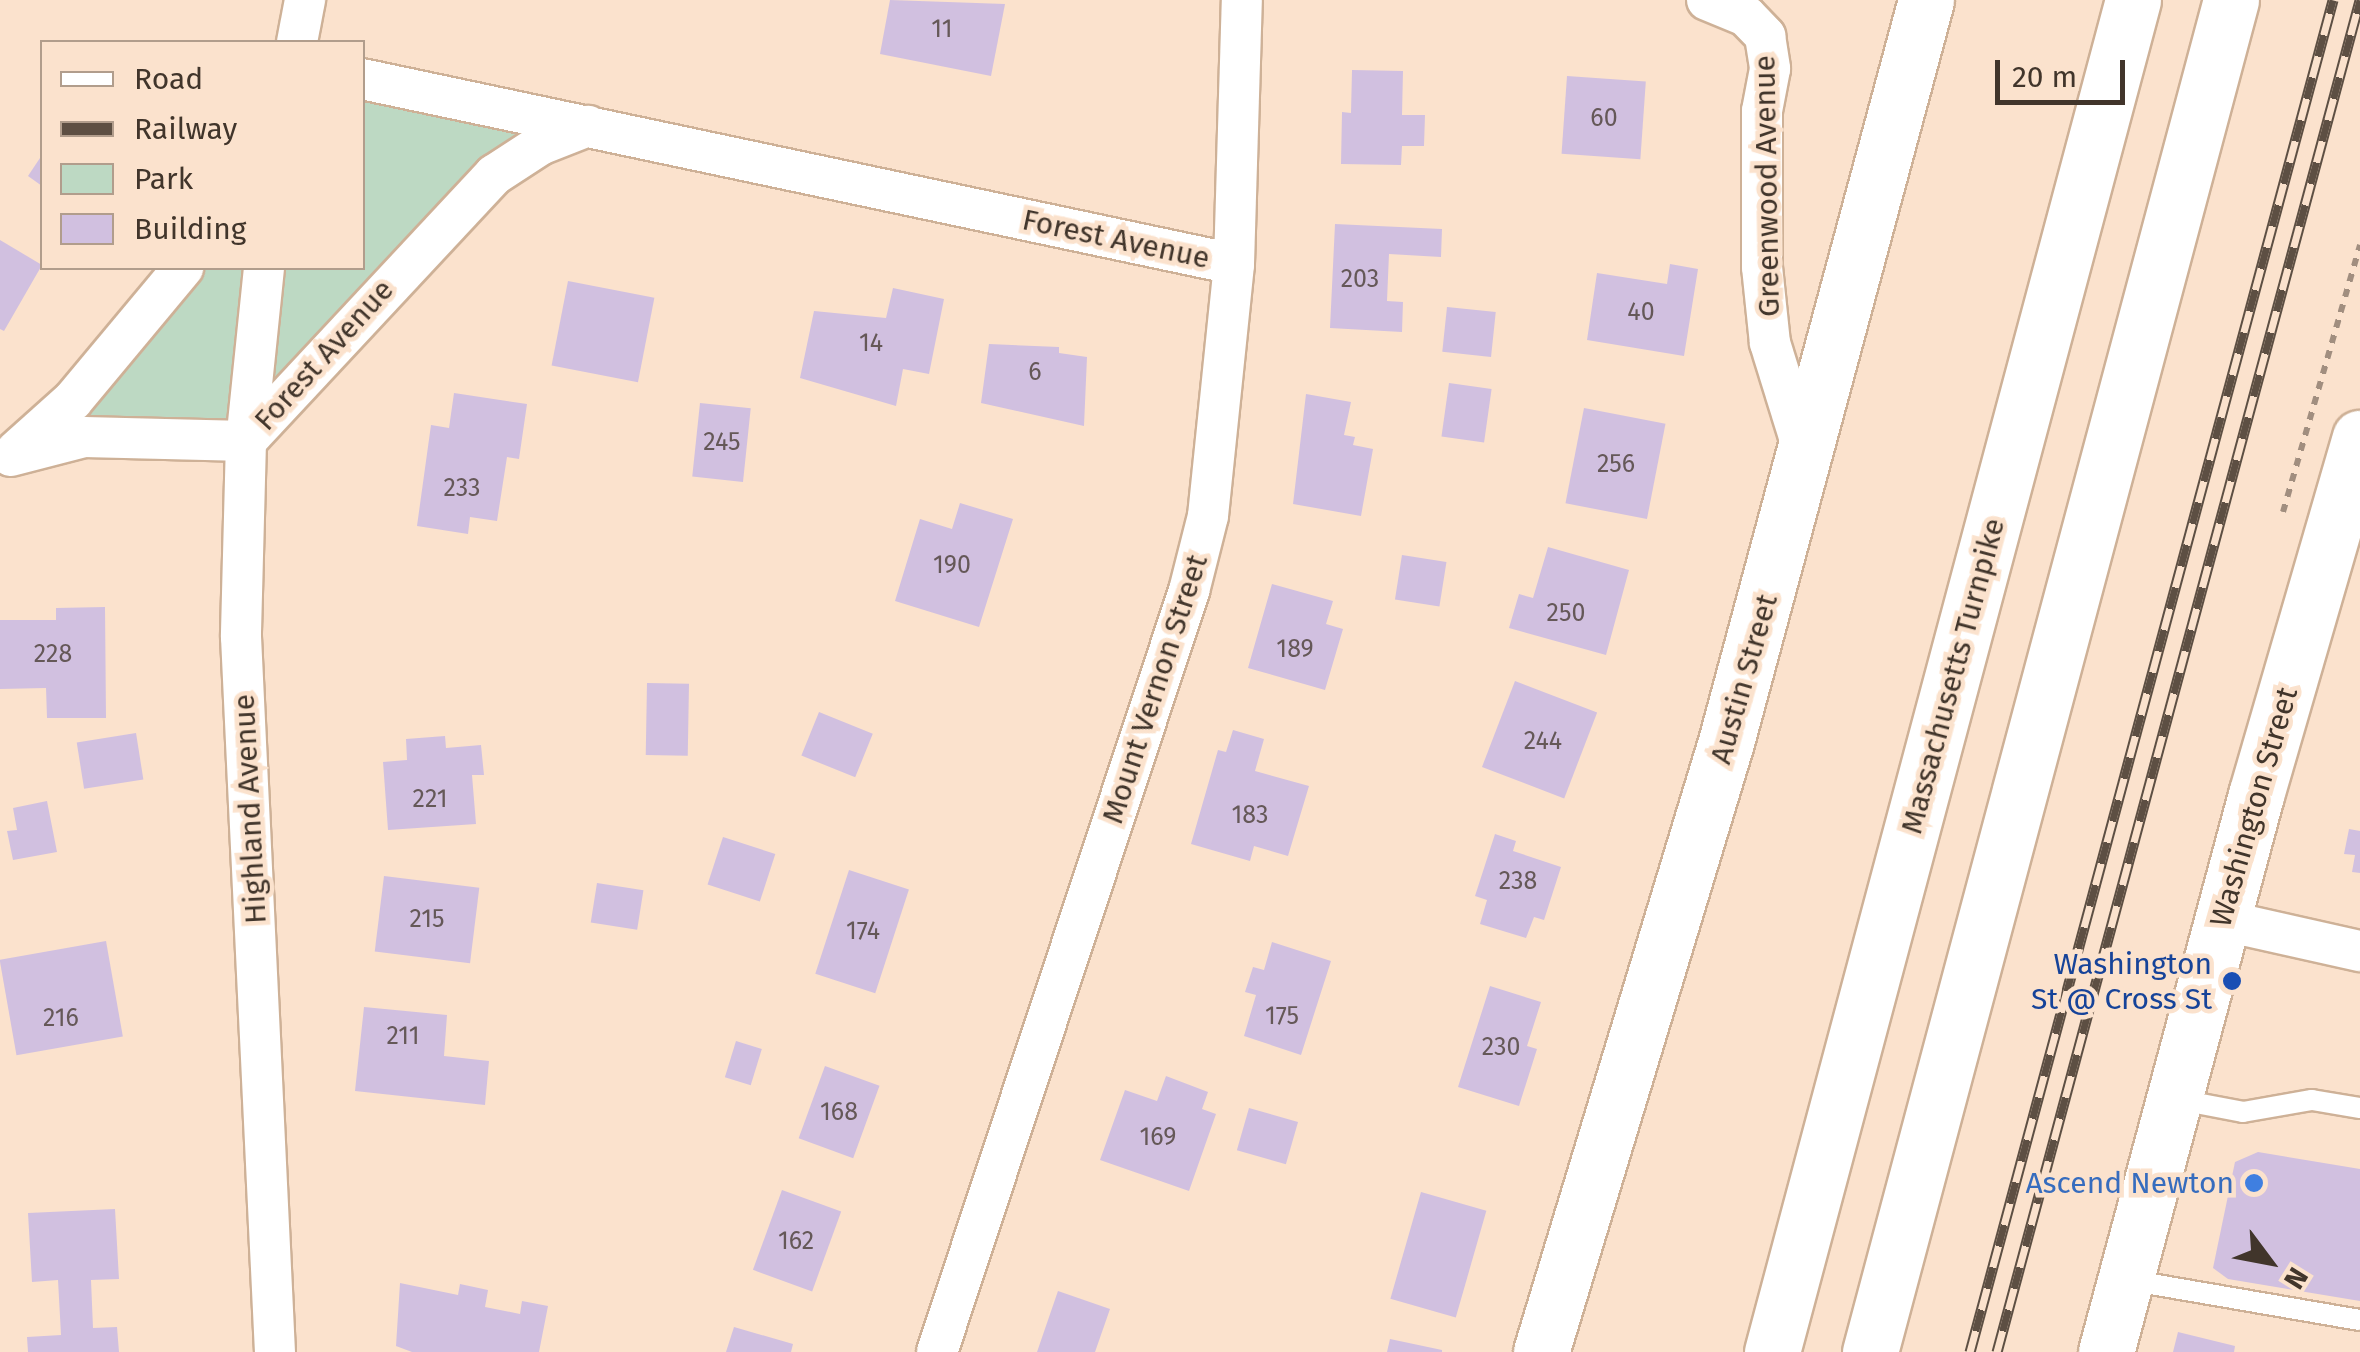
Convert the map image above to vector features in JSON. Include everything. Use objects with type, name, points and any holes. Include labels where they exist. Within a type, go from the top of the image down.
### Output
[{"type":"main road","name":"Austin Street","points":[[1540,1352],[1806,459],[1926,0]]},
{"type":"main road","name":"Massachusetts Turnpike","points":[[1772,1352],[2133,0]]},
{"type":"main road","points":[[1870,1352],[2230,0]]},
{"type":"main road","name":"Washington Street","points":[[2106,1352],[2221,920],[2347,536],[2360,438]]},
{"type":"street","points":[[298,40],[305,0]]},
{"type":"street","name":"Mount Vernon Street","points":[[937,1352],[1189,591],[1218,449],[1234,264],[1242,0]]},
{"type":"street","name":"Greenwood Avenue","points":[[1707,0],[1746,16],[1764,36],[1770,69],[1762,111],[1762,267],[1770,343],[1806,459]]},
{"type":"street","name":"Forest Avenue","points":[[365,80],[1234,264]]},
{"type":"street","name":"Forest Avenue","points":[[6,458],[84,437],[246,441],[494,176],[540,145],[588,126]]},
{"type":"street","name":"Forest Avenue","points":[[6,458],[73,400],[182,270]]},
{"type":"street","name":"Highland Avenue","points":[[264,270],[246,441],[241,638],[275,1352]]},
{"type":"street","points":[[2221,920],[2360,952]]},
{"type":"lane","points":[[2173,1098],[2243,1112],[2312,1100],[2360,1108]]},
{"type":"lane","points":[[2126,1280],[2360,1320]]},
{"type":"green space","points":[[365,79],[588,126],[540,145],[246,441],[84,437],[73,400],[181,270],[365,270]]},
{"type":"building","points":[[890,0],[1005,4],[991,76],[880,54]]},
{"type":"building","points":[[1352,70],[1403,71],[1402,115],[1425,115],[1424,146],[1402,146],[1401,165],[1341,164],[1342,112],[1351,113]]},
{"type":"building","points":[[1567,76],[1646,82],[1640,159],[1562,154]]},
{"type":"building","points":[[40,158],[40,185],[28,176]]},
{"type":"building","points":[[1335,224],[1442,229],[1441,257],[1389,254],[1387,301],[1403,302],[1402,332],[1330,328]]},
{"type":"building","points":[[0,240],[40,264],[40,268],[4,331],[0,329]]},
{"type":"building","points":[[1670,264],[1698,269],[1684,356],[1587,340],[1597,273],[1667,284]]},
{"type":"building","points":[[568,281],[654,298],[638,382],[552,365]]},
{"type":"building","points":[[893,288],[944,299],[929,374],[903,369],[896,406],[800,378],[814,311],[886,318]]},
{"type":"building","points":[[1447,307],[1496,312],[1491,357],[1442,352]]},
{"type":"building","points":[[989,344],[1059,347],[1059,353],[1087,357],[1084,426],[981,403]]},
{"type":"building","points":[[1449,383],[1492,389],[1484,442],[1441,436]]},
{"type":"building","points":[[454,393],[527,404],[519,459],[507,457],[497,521],[470,517],[468,534],[417,526],[431,425],[449,428]]},
{"type":"building","points":[[1306,394],[1351,402],[1344,435],[1355,437],[1353,445],[1373,449],[1361,516],[1293,504]]},
{"type":"building","points":[[700,403],[751,408],[743,482],[692,477]]},
{"type":"building","points":[[1584,408],[1665,424],[1647,519],[1565,503]]},
{"type":"building","points":[[960,503],[1013,519],[979,627],[895,601],[920,519],[952,529]]},
{"type":"building","points":[[1548,547],[1629,570],[1606,655],[1509,628],[1519,594],[1533,598]]},
{"type":"building","points":[[1402,555],[1446,562],[1439,606],[1395,599]]},
{"type":"building","points":[[1272,584],[1333,601],[1326,624],[1343,629],[1325,690],[1248,668]]},
{"type":"building","points":[[105,607],[106,718],[47,718],[46,688],[0,689],[0,620],[56,620],[56,608]]},
{"type":"building","points":[[1515,681],[1597,713],[1564,798],[1482,767]]},
{"type":"building","points":[[647,683],[689,684],[688,756],[646,755]]},
{"type":"building","points":[[819,712],[873,734],[855,777],[801,756]]},
{"type":"building","points":[[1233,730],[1264,739],[1255,771],[1309,786],[1288,856],[1254,846],[1250,861],[1191,844],[1218,750],[1226,752]]},
{"type":"building","points":[[136,733],[143,779],[84,789],[77,742]]},
{"type":"building","points":[[445,736],[446,748],[481,745],[484,775],[472,775],[476,824],[388,830],[383,762],[407,760],[406,739]]},
{"type":"building","points":[[47,801],[57,852],[13,860],[7,831],[17,830],[13,808]]},
{"type":"building","points":[[2349,829],[2360,831],[2360,873],[2352,872],[2355,855],[2344,854]]},
{"type":"building","points":[[1495,834],[1516,841],[1513,851],[1561,867],[1544,920],[1534,917],[1526,938],[1480,924],[1487,900],[1475,896]]},
{"type":"building","points":[[723,837],[775,854],[760,902],[708,885]]},
{"type":"building","points":[[849,870],[909,889],[875,993],[815,974]]},
{"type":"building","points":[[384,876],[479,888],[470,963],[375,951]]},
{"type":"building","points":[[597,883],[643,890],[637,930],[591,923]]},
{"type":"building","points":[[106,941],[123,1037],[16,1055],[0,960]]},
{"type":"building","points":[[1272,942],[1331,961],[1301,1055],[1244,1036],[1256,995],[1245,992],[1253,967],[1264,970]]},
{"type":"building","points":[[1490,986],[1541,1002],[1527,1046],[1537,1049],[1519,1106],[1458,1087]]},
{"type":"building","points":[[364,1007],[447,1015],[444,1056],[489,1061],[485,1105],[355,1091]]},
{"type":"building","points":[[736,1041],[762,1049],[751,1085],[725,1077]]},
{"type":"building","points":[[825,1066],[880,1086],[853,1158],[799,1138]]},
{"type":"building","points":[[1166,1076],[1208,1092],[1202,1109],[1216,1114],[1189,1191],[1100,1160],[1125,1090],[1157,1101]]},
{"type":"building","points":[[1249,1108],[1298,1122],[1286,1164],[1237,1150]]},
{"type":"building","points":[[2258,1152],[2360,1169],[2360,1301],[2228,1279],[2213,1268],[2235,1162]]},
{"type":"building","points":[[782,1190],[841,1212],[812,1291],[753,1270]]},
{"type":"building","points":[[1421,1192],[1486,1211],[1456,1317],[1390,1299]]},
{"type":"building","points":[[115,1209],[119,1279],[91,1280],[93,1328],[117,1327],[119,1352],[28,1352],[27,1337],[61,1335],[58,1280],[32,1282],[28,1213]]},
{"type":"building","points":[[400,1283],[458,1295],[460,1284],[488,1290],[485,1307],[520,1314],[522,1301],[548,1306],[539,1352],[412,1352],[396,1346]]},
{"type":"building","points":[[1058,1291],[1110,1309],[1095,1352],[1037,1352]]},
{"type":"building","points":[[734,1327],[793,1344],[791,1352],[726,1352]]},
{"type":"building","points":[[2178,1332],[2235,1346],[2234,1352],[2173,1352]]},
{"type":"building","points":[[1390,1339],[1442,1350],[1442,1352],[1387,1352]]},
{"type":"railway","points":[[1970,1352],[2333,0]]},
{"type":"railway","points":[[1997,1352],[2360,0]]},
{"type":"place","name":"Washington St @ Cross St","points":[[2232,981]]},
{"type":"place","name":"Ascend Newton","points":[[2254,1183]]}]
